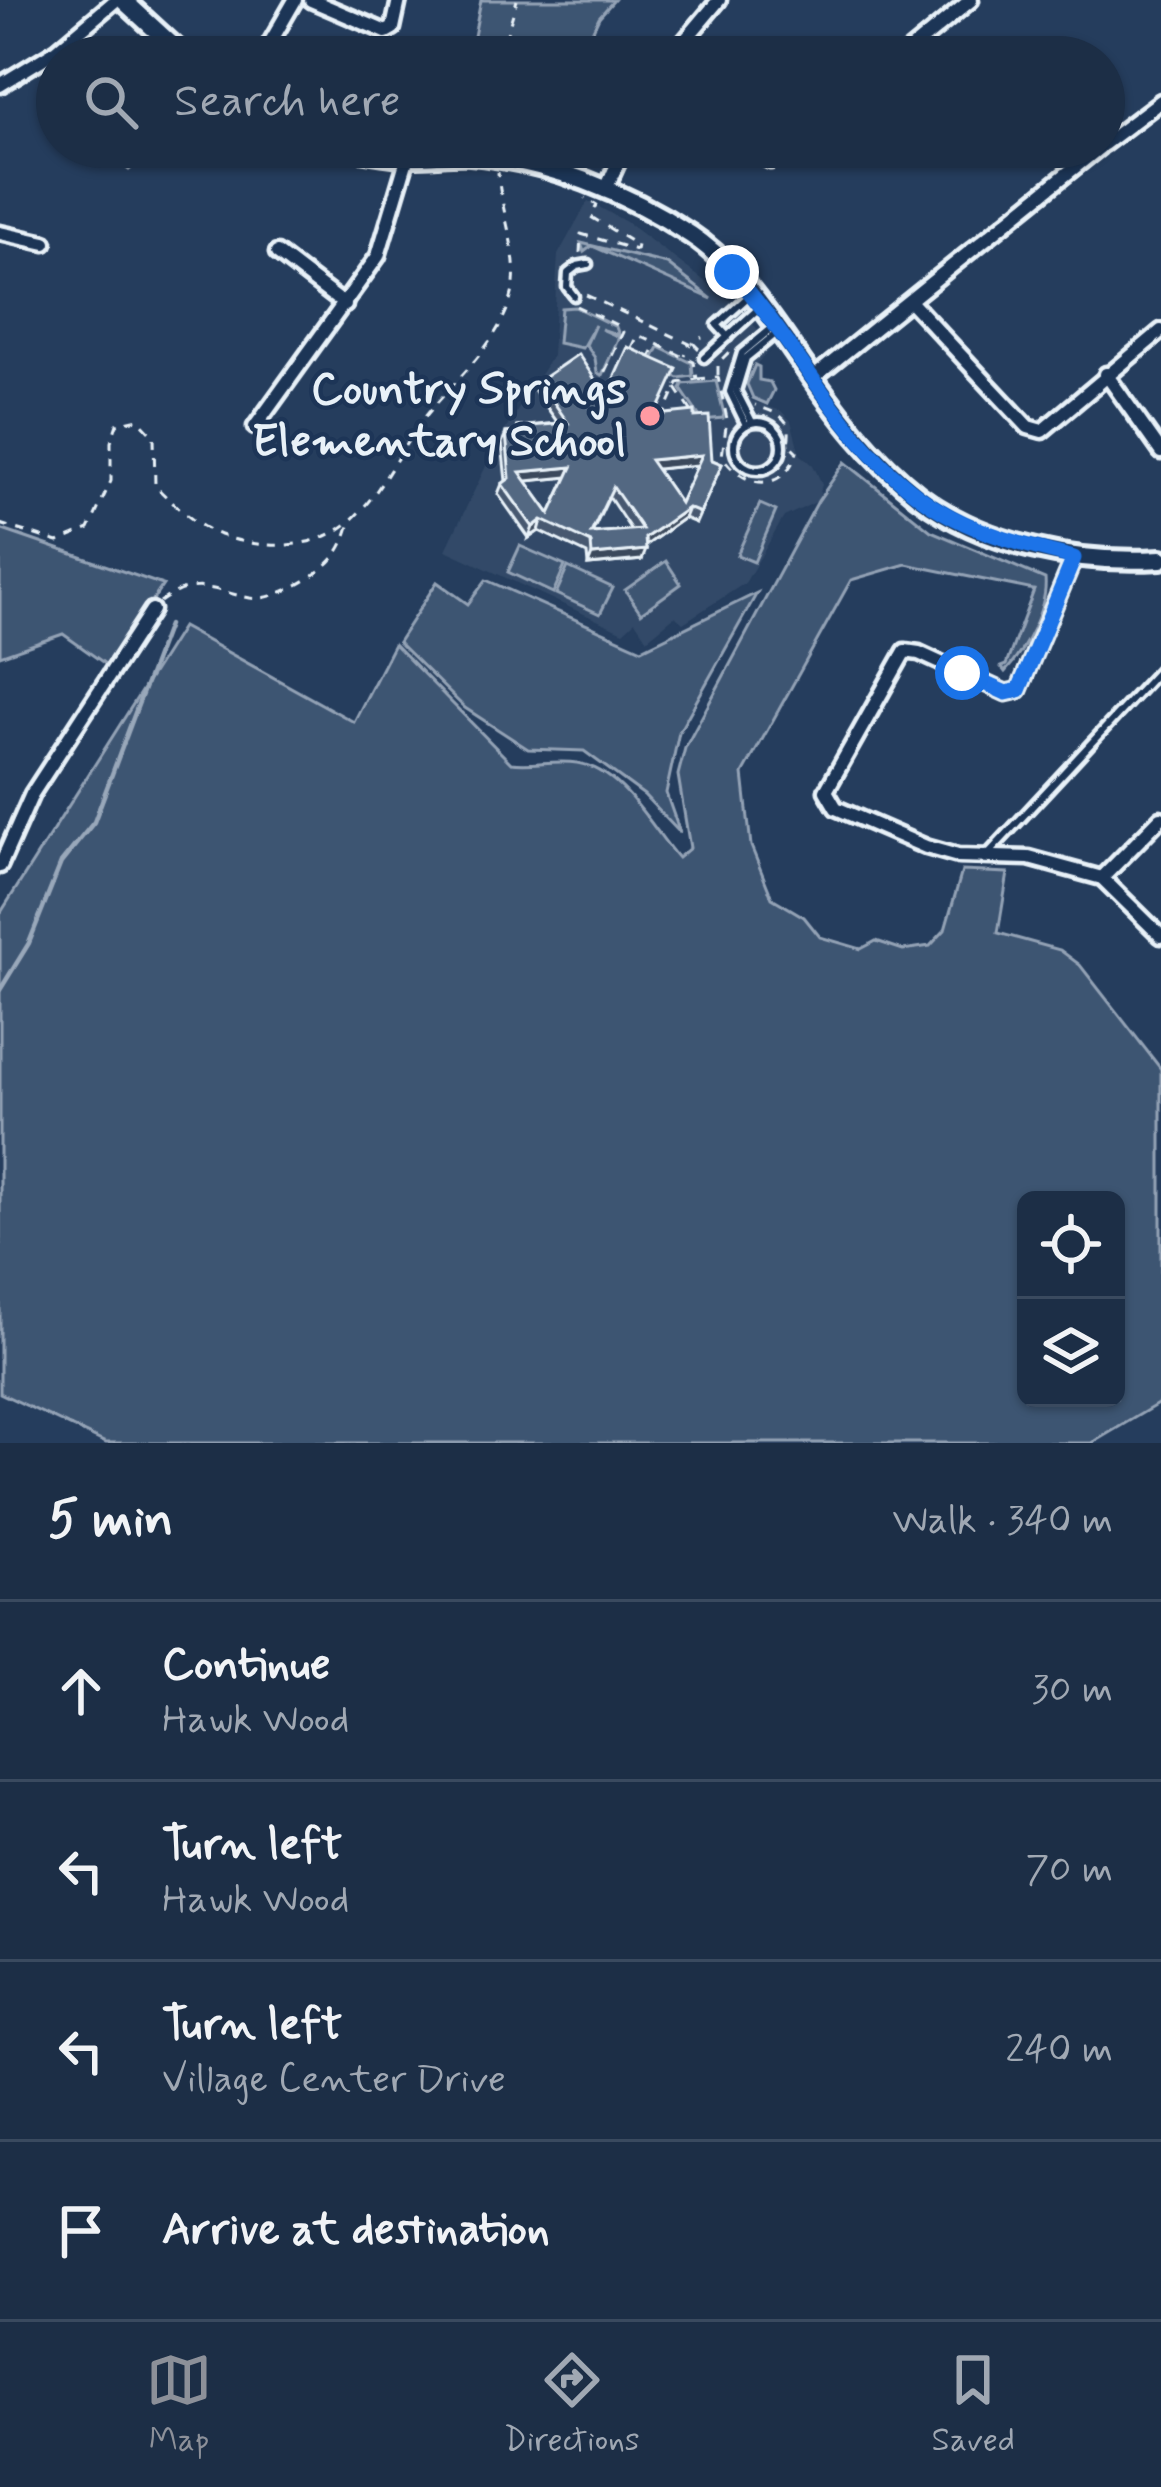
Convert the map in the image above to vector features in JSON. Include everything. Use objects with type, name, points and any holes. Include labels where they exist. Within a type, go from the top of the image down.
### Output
[{"type":"street","points":[[75,36],[120,0],[161,36]]},
{"type":"street","points":[[274,36],[295,0]]},
{"type":"street","points":[[311,0],[378,30],[393,28],[400,0]]},
{"type":"street","points":[[689,36],[719,0]]},
{"type":"street","points":[[927,36],[970,0]]},
{"type":"street","points":[[0,85],[36,63]]},
{"type":"street","points":[[1125,127],[1159,101]]},
{"type":"street","points":[[255,427],[378,256],[404,168]]},
{"type":"street","points":[[541,168],[605,191],[696,238],[756,300],[863,445],[919,496],[953,518],[1019,544],[1074,558],[1161,559]]},
{"type":"street","points":[[605,191],[615,168]]},
{"type":"street","points":[[813,378],[1074,168]]},
{"type":"street","points":[[0,233],[45,243]]},
{"type":"street","points":[[277,253],[345,304]]},
{"type":"street","points":[[910,301],[1028,427],[1042,431],[1161,331]]},
{"type":"street","points":[[1106,374],[1161,452]]},
{"type":"street","points":[[1074,558],[1019,690],[1006,693],[919,653],[905,652],[826,791],[836,808],[905,841],[946,854],[1029,857],[1102,878],[1161,936]]},
{"type":"street","points":[[0,866],[32,794],[152,610]]},
{"type":"street","points":[[1102,878],[1161,818]]},
{"type":"lane","points":[[576,294],[567,286],[568,273],[588,264]]},
{"type":"lane","points":[[728,337],[717,326],[756,300]]},
{"type":"lane","points":[[704,358],[728,337],[756,300]]},
{"type":"lane","points":[[749,423],[736,391],[746,358],[777,328]]},
{"type":"lane","points":[[749,423],[770,424],[781,436],[778,460],[765,470],[750,469],[738,459],[736,436],[749,423]]},
{"type":"lane","points":[[985,857],[1161,668]]},
{"type":"path","points":[[507,36],[518,0]]},
{"type":"path","points":[[152,610],[171,594],[198,587],[215,587],[253,599],[297,584],[332,561],[345,542],[350,521],[425,416],[472,366],[502,321],[513,288],[513,271],[498,168]]},
{"type":"path","points":[[576,294],[690,344],[684,357]]},
{"type":"path","points":[[627,358],[638,335],[694,362],[697,380],[678,383],[662,415],[664,419],[694,415]]},
{"type":"path","points":[[701,337],[693,343],[704,358]]},
{"type":"path","points":[[646,367],[657,344]]},
{"type":"path","points":[[676,388],[698,422]]},
{"type":"path","points":[[0,524],[58,542],[89,529],[111,481],[110,442],[117,424],[137,419],[154,436],[154,486],[185,515],[219,535],[285,546],[319,540],[350,521]]},
{"type":"path","points":[[712,421],[727,419]]},
{"type":"shaded area","points":[[481,0],[614,0],[590,36],[474,36]]},
{"type":"shaded area","name":"Country Springs Elementary School","points":[[588,201],[626,222],[738,306],[772,347],[749,372],[747,393],[752,401],[781,411],[791,421],[800,454],[813,465],[822,484],[818,501],[784,517],[745,583],[683,623],[675,616],[647,639],[635,621],[623,632],[446,550],[497,443],[552,356],[558,255]]},
{"type":"shaded area","points":[[581,243],[667,264],[712,299],[592,246],[584,252]]},
{"type":"shaded area","points":[[575,307],[616,327],[619,335],[601,329],[619,337],[602,375],[586,345],[595,325],[582,348],[558,343],[561,308]]},
{"type":"shaded area","points":[[659,347],[692,363],[693,376],[679,378],[650,365]]},
{"type":"shaded area","points":[[755,365],[759,380],[770,382],[774,390],[767,404],[753,398],[747,384]]},
{"type":"shaded area","points":[[716,381],[723,418],[702,420],[681,389],[683,384]]},
{"type":"shaded area","points":[[845,462],[931,531],[1045,579],[1039,615],[1005,672],[1001,667],[1006,665],[1034,590],[906,564],[851,580],[743,774],[751,846],[772,898],[804,917],[820,937],[861,949],[876,941],[903,950],[930,946],[945,930],[962,871],[1008,873],[998,933],[1060,950],[1080,965],[1161,1069],[1161,1402],[1092,1443],[106,1443],[0,1393],[0,914],[182,627],[354,722],[394,644],[511,763],[569,762],[608,776],[635,801],[678,858],[690,848],[678,775],[685,748],[818,501]]},
{"type":"shaded area","points":[[760,504],[776,511],[754,562],[737,555]]},
{"type":"shaded area","points":[[0,529],[163,585],[108,666],[63,634],[0,656]]},
{"type":"shaded area","points":[[520,546],[565,566],[553,593],[508,572]]},
{"type":"shaded area","points":[[666,561],[681,584],[641,613],[625,590]]},
{"type":"shaded area","points":[[568,567],[613,588],[600,614],[556,594]]},
{"type":"shaded area","points":[[486,580],[642,649],[757,593],[679,732],[666,793],[680,833],[644,795],[584,751],[528,749],[465,708],[398,642],[437,582],[468,604]]},
{"type":"building","points":[[628,347],[677,369],[656,415],[695,411],[695,417],[709,416],[712,460],[722,464],[700,513],[688,508],[645,538],[646,550],[592,555],[591,543],[542,520],[533,527],[502,484],[510,478],[506,433],[520,432],[518,427],[568,423],[539,381],[578,354],[606,396]],"holes":[[[702,455],[680,503],[650,460]],[[572,467],[550,514],[520,472]],[[613,487],[642,529],[591,533]]]},
{"type":"waterway","points":[[0,990],[29,943],[61,863],[94,822],[168,625]]},
{"type":"place","name":"Country Springs Elementary School","points":[[650,416]]},
{"type":"route","points":[[732,272],[863,445],[919,496],[953,518],[1019,544],[1074,558],[1019,690],[1006,693],[962,673]]}]
